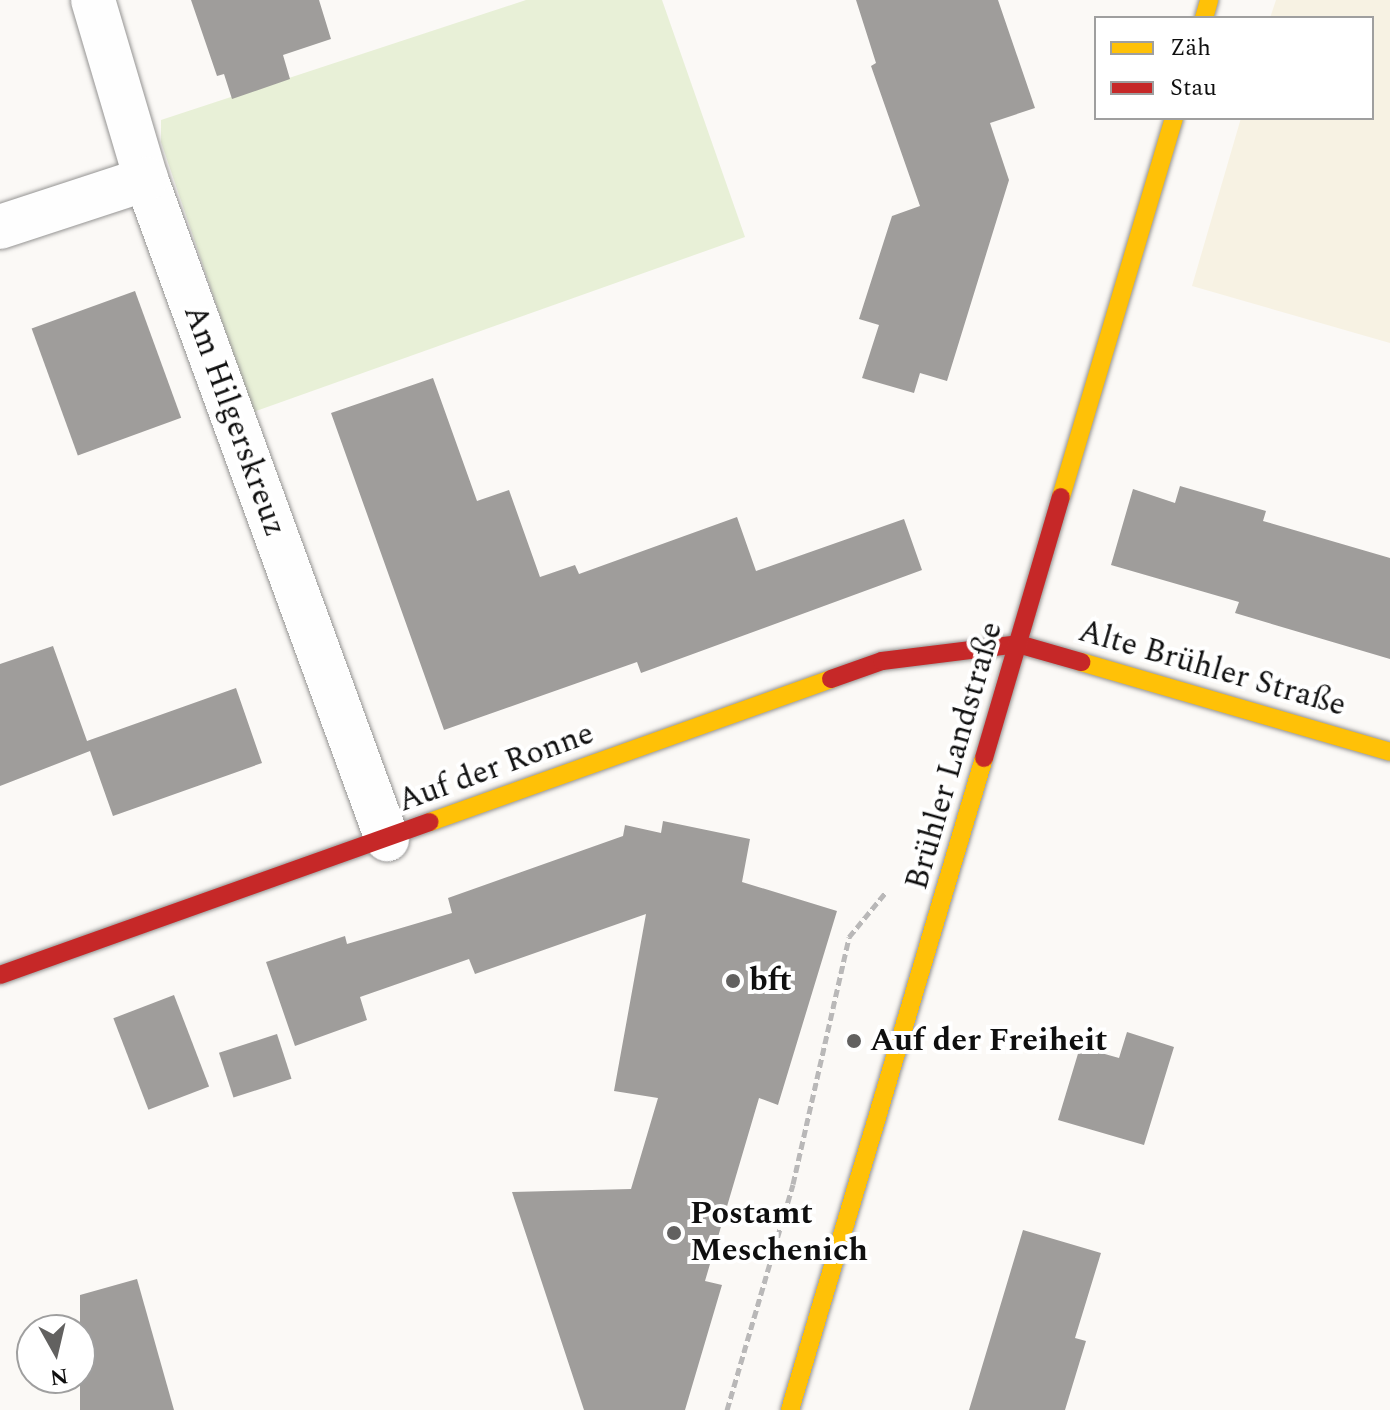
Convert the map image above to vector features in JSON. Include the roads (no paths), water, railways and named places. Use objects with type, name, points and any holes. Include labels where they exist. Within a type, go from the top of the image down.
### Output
[{"type":"street","name":"Am Hilgerskreuz","points":[[93,0],[146,179],[387,839]]},
{"type":"street","name":"Brühler Landstraße","points":[[790,1410],[1173,120]]},
{"type":"street","points":[[0,227],[146,179]]},
{"type":"street","name":"Alte Brühler Straße","points":[[1018,644],[1390,752]]},
{"type":"street","name":"Auf der Ronne","points":[[0,975],[882,661],[1018,644]]},
{"type":"place","name":"bft","points":[[733,981]]},
{"type":"place","name":"Auf der Freiheit","points":[[854,1041]]},
{"type":"place","name":"Postamt Meschenich","points":[[674,1233]]}]
